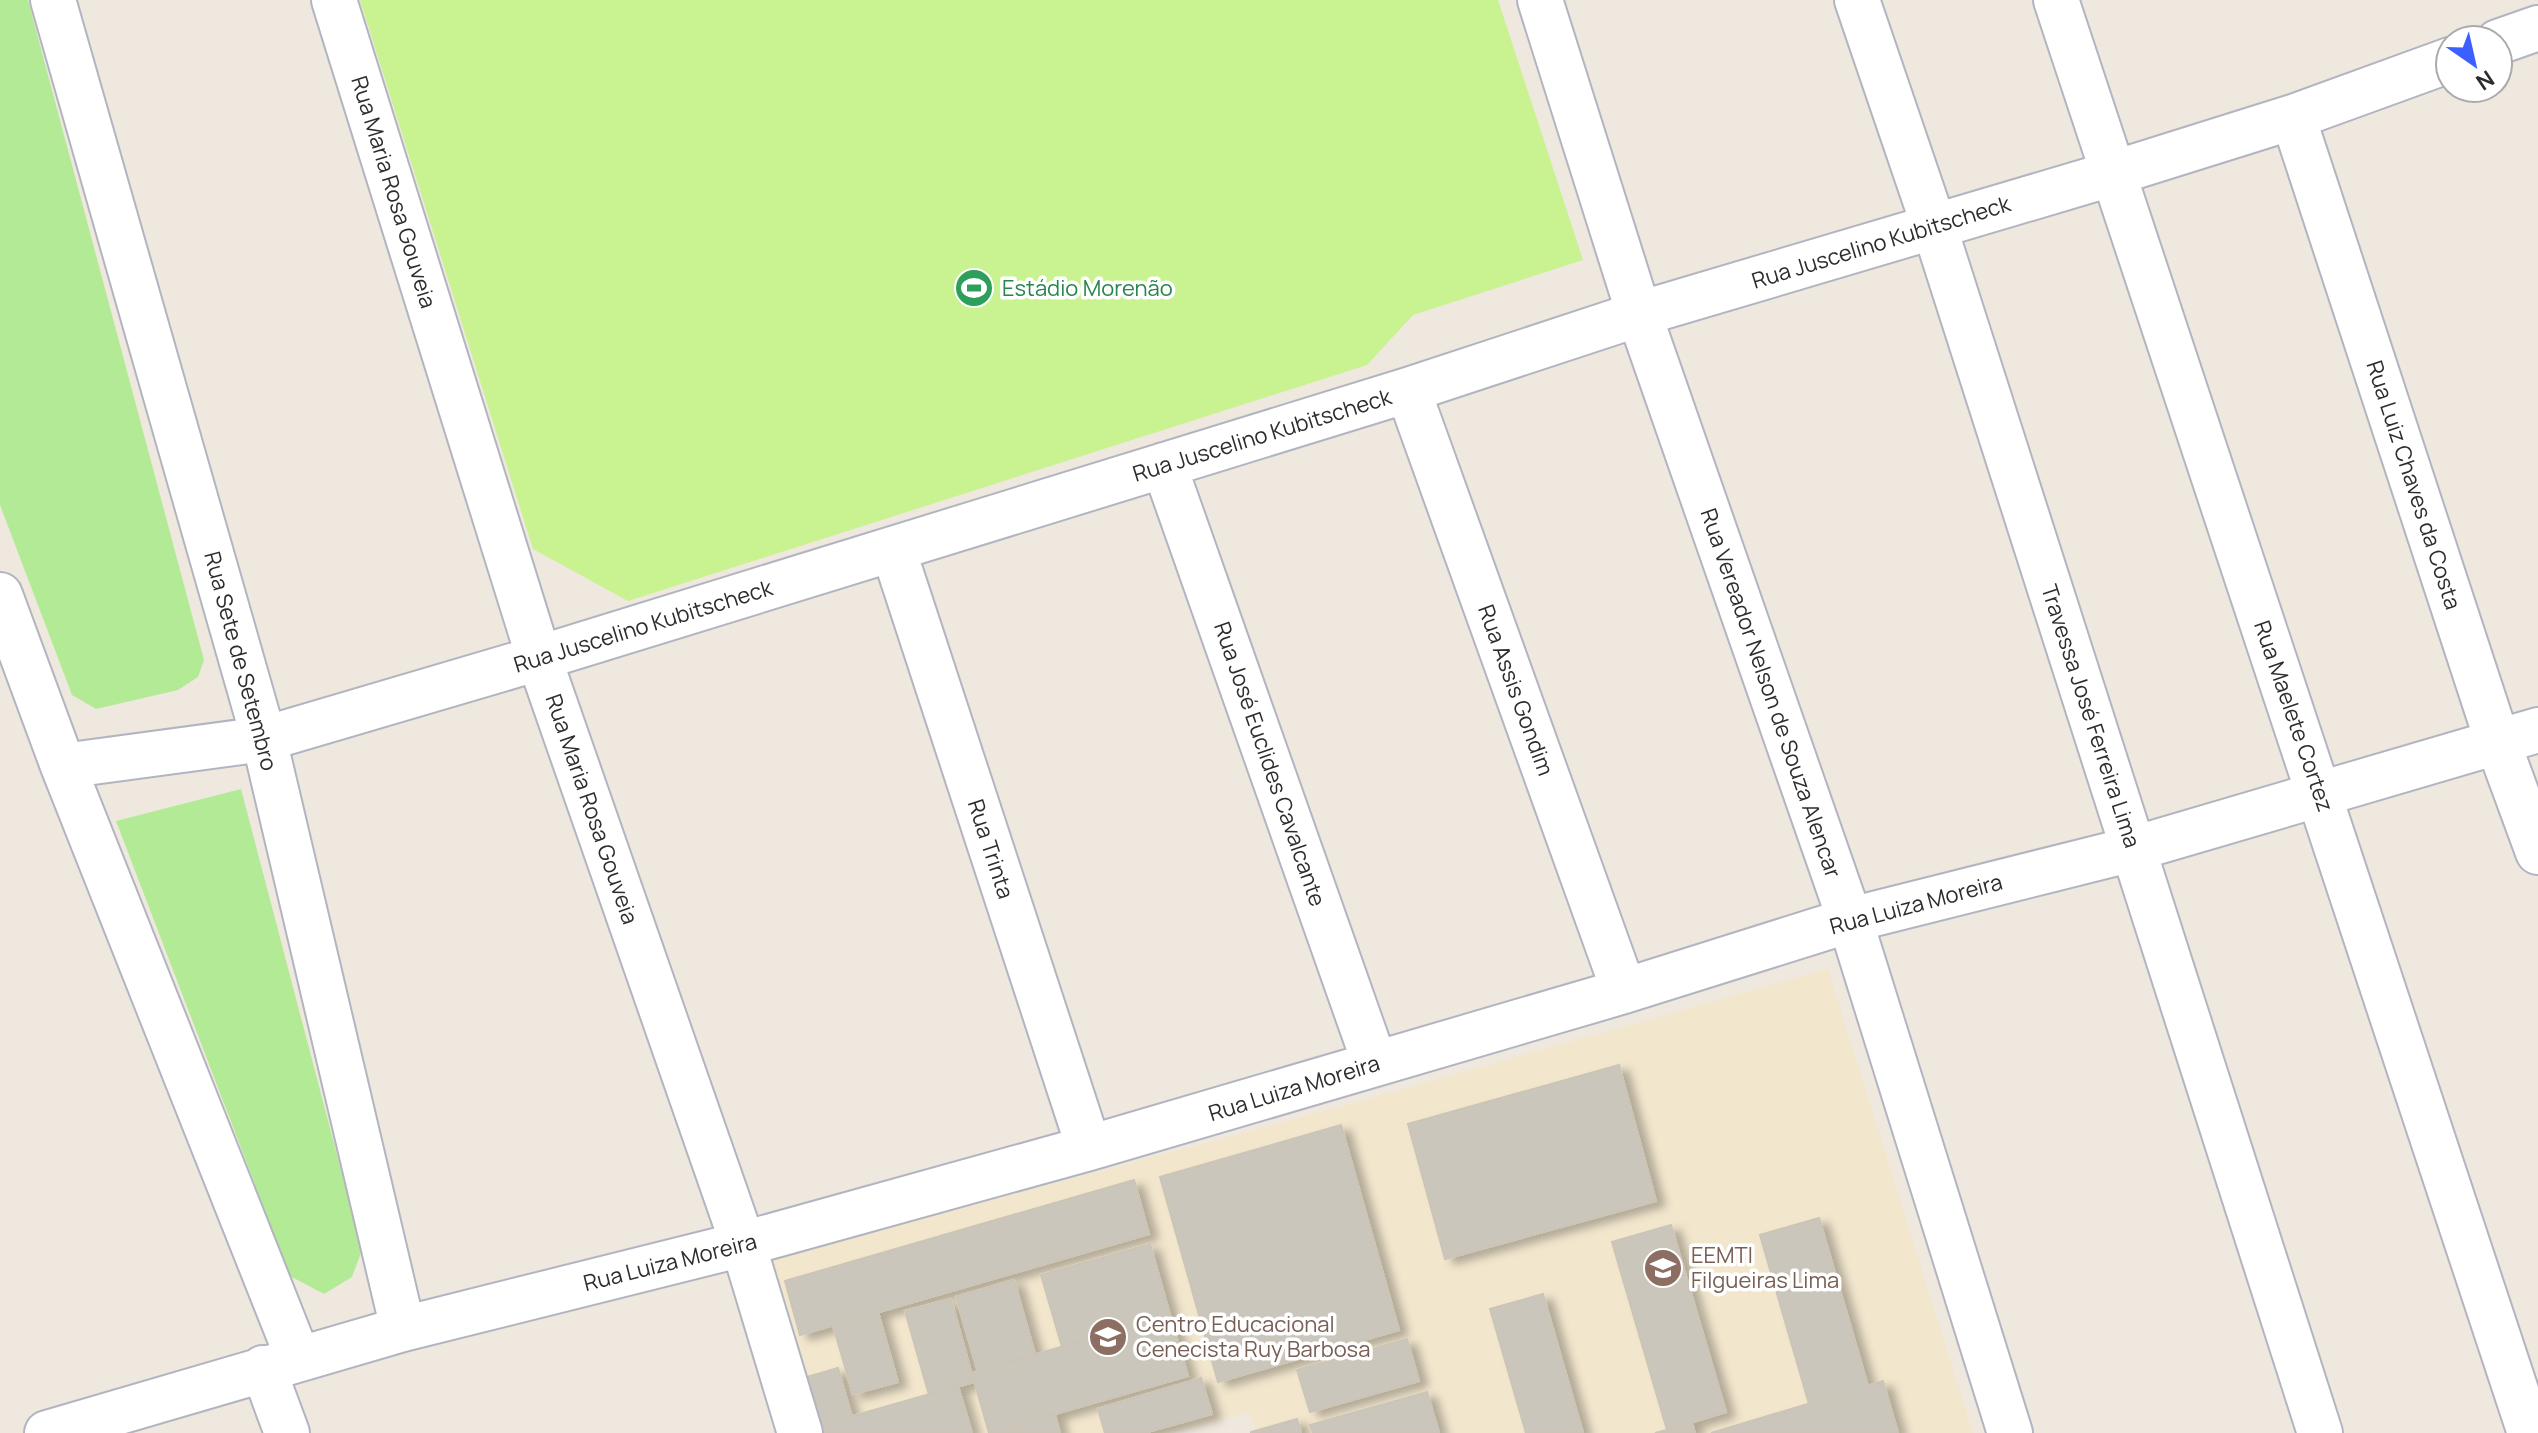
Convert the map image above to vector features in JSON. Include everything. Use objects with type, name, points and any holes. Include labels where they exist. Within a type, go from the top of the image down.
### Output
[{"type":"street","name":"Rua Sete de Setembro","points":[[53,0],[264,739],[403,1329]]},
{"type":"street","name":"Rua Maria Rosa Gouveia","points":[[334,0],[539,658],[743,1244],[800,1433]]},
{"type":"street","name":"Rua Vereador Nelson de Souza Alencar","points":[[1540,0],[1639,314],[1850,920],[2010,1433]]},
{"type":"street","name":"Travessa José Ferreira Lima","points":[[1857,0],[1934,226],[2320,1433]]},
{"type":"street","name":"Rua Maelete Cortez","points":[[2056,0],[2111,174],[2320,791],[2530,1433]]},
{"type":"street","points":[[2514,36],[2538,28]]},
{"type":"street","name":"Rua Juscelino Kubitscheck","points":[[63,766],[264,739],[539,658],[1408,390],[1639,314],[2111,174],[2293,117],[2434,66]]},
{"type":"street","name":"Rua Luiz Chaves da Costa","points":[[2293,117],[2518,736],[2538,852]]},
{"type":"street","name":"Rua Assis Gondim","points":[[1408,390],[1624,991]]},
{"type":"street","name":"Rua José Euclides Cavalcante","points":[[1164,465],[1375,1064]]},
{"type":"street","name":"Rua Trinta","points":[[893,549],[1089,1148]]},
{"type":"street","points":[[0,595],[280,1363],[287,1433]]},
{"type":"street","name":"Rua Luiza Moreira","points":[[47,1433],[403,1329],[743,1244],[1089,1148],[1624,991],[1850,920],[2133,849],[2320,791],[2518,736]]},
{"type":"shaded area","points":[[1828,969],[1973,1433],[1257,1433],[1249,1413],[1172,1433],[817,1433],[766,1261],[1350,1104]]},
{"type":"green space","points":[[0,0],[28,0],[204,660],[198,677],[178,690],[96,709],[72,695],[0,505]]},
{"type":"green space","name":"Estádio Morenão","points":[[360,0],[1498,0],[1583,260],[1413,315],[1367,365],[628,601],[533,549]]},
{"type":"green space","points":[[241,789],[362,1250],[352,1277],[324,1294],[290,1276],[116,821]]},
{"type":"building","points":[[1619,1065],[1656,1201],[1445,1259],[1408,1124]]},
{"type":"building","points":[[1341,1125],[1399,1330],[1218,1382],[1160,1177]]},
{"type":"building","points":[[1134,1180],[1149,1234],[800,1335],[785,1281]]},
{"type":"building","points":[[1819,1218],[1868,1386],[1809,1404],[1760,1235]]},
{"type":"building","points":[[1671,1225],[1726,1412],[1667,1430],[1612,1242]]},
{"type":"building","points":[[1150,1244],[1170,1315],[1062,1347],[1041,1275]]},
{"type":"building","points":[[1014,1280],[1035,1354],[978,1371],[956,1297]]},
{"type":"building","points":[[1543,1294],[1583,1433],[1526,1433],[1490,1309]]},
{"type":"building","points":[[951,1299],[974,1382],[929,1395],[905,1311]]},
{"type":"building","points":[[878,1312],[898,1382],[853,1394],[833,1326]]},
{"type":"building","points":[[1170,1315],[1188,1376],[989,1433],[972,1373]]},
{"type":"building","points":[[1407,1339],[1419,1381],[1310,1412],[1297,1370]]},
{"type":"building","points":[[838,1368],[852,1417],[818,1426],[804,1378]]},
{"type":"building","points":[[1201,1378],[1212,1414],[1144,1433],[1105,1433],[1098,1409]]},
{"type":"building","points":[[1883,1381],[1898,1433],[1711,1433],[1868,1386]]},
{"type":"building","points":[[958,1386],[972,1433],[820,1433],[818,1426]]},
{"type":"building","points":[[1427,1392],[1439,1433],[1313,1433],[1310,1425]]},
{"type":"building","points":[[1055,1415],[1060,1433],[991,1433]]},
{"type":"building","points":[[1297,1419],[1301,1433],[1251,1433],[1251,1432]]},
{"type":"building","points":[[1692,1423],[1695,1433],[1655,1433],[1667,1430]]},
{"type":"place","name":"Estádio Morenão","points":[[974,288]]},
{"type":"place","name":"EEMTI Filgueiras Lima","points":[[1663,1268]]},
{"type":"place","name":"Centro Educacional Cenecista Ruy Barbosa","points":[[1108,1337]]}]
